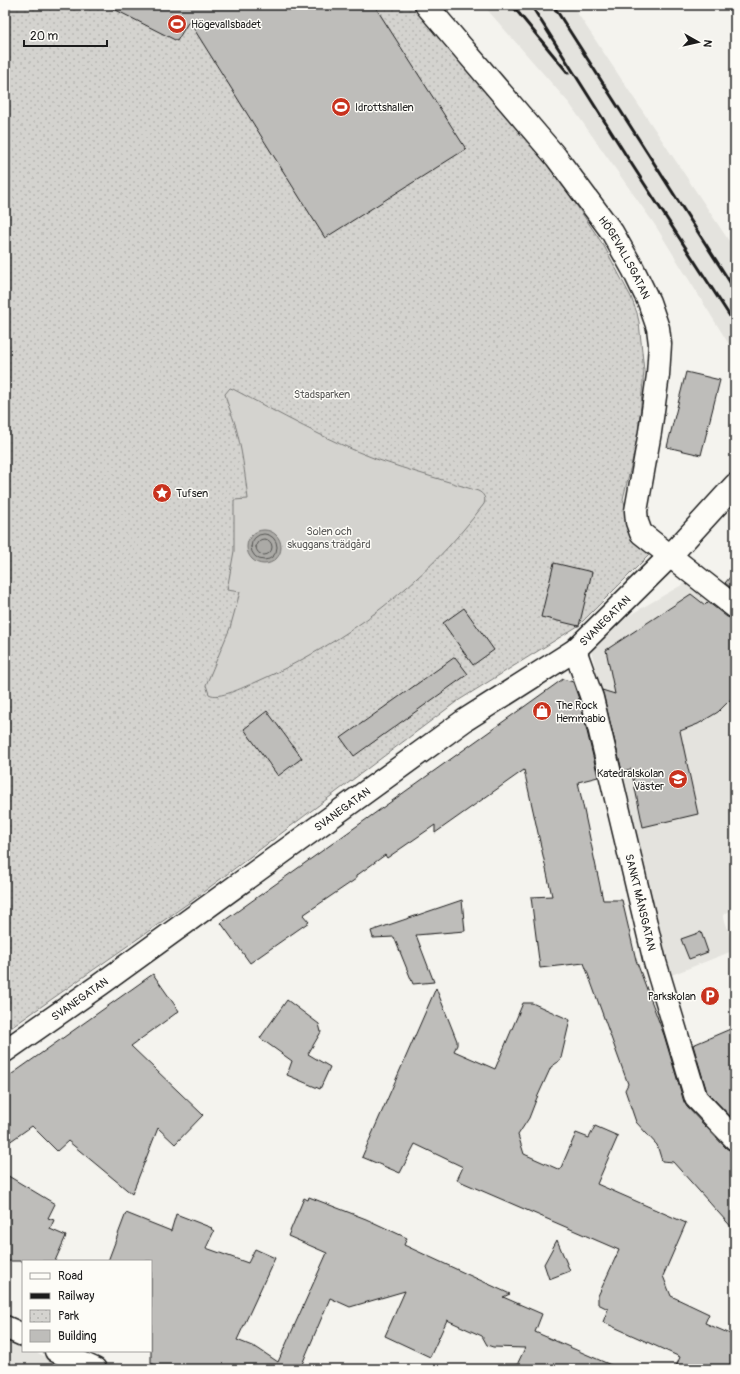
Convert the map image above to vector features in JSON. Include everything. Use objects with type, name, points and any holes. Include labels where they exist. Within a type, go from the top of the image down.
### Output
[{"type":"street","name":"HÖGEVALLSGATAN","points":[[426,5],[556,157],[612,232],[633,269],[649,302],[658,328],[660,344],[658,375],[650,432],[636,511],[637,522],[641,533],[735,606]]},
{"type":"street","name":"SVANEGATAN","points":[[5,1051],[102,984],[465,720],[576,650],[670,556],[735,485]]},
{"type":"street","name":"SANKT MÅNSGATAN","points":[[576,650],[592,698],[655,962],[696,1098],[735,1139]]},
{"type":"street","points":[[5,1327],[22,1335]]},
{"type":"street","points":[[58,1352],[95,1369]]},
{"type":"shaded area","points":[[483,5],[572,5],[735,250],[735,354],[655,225],[569,103]]},
{"type":"shaded area","name":"Katedralskolan Väster","points":[[692,579],[735,612],[735,908],[723,915],[735,950],[669,976],[591,650],[602,631]]},
{"type":"shaded area","points":[[5,1338],[22,1346],[22,1352],[35,1352],[73,1369],[5,1369]]},
{"type":"green space","name":"Stadsparken","points":[[5,5],[441,5],[604,246],[631,297],[639,322],[644,371],[638,437],[623,499],[630,519],[652,552],[578,626],[456,702],[190,902],[5,1032]]},
{"type":"green space","name":"Solen och skuggans trädgård","points":[[230,388],[357,452],[478,491],[482,493],[485,500],[484,504],[460,533],[435,560],[409,585],[352,630],[288,667],[254,683],[225,694],[213,695],[209,694],[206,685],[230,628],[240,592],[227,590],[234,551],[234,500],[248,499],[240,443],[225,394]]},
{"type":"water","points":[[261,530],[267,530],[276,535],[280,541],[280,553],[276,559],[267,564],[261,564],[252,559],[247,550],[247,544],[252,535]]},
{"type":"building","name":"Idrottshallen","points":[[106,5],[374,5],[466,149],[325,238],[189,21],[177,41]]},
{"type":"building","points":[[686,372],[720,380],[701,455],[667,447]]},
{"type":"building","points":[[554,563],[592,572],[579,626],[541,617]]},
{"type":"building","points":[[735,571],[735,591],[725,583]]},
{"type":"building","points":[[691,594],[705,605],[708,602],[727,617],[735,619],[735,695],[718,712],[698,724],[680,731],[698,814],[643,827],[631,769],[622,771],[602,690],[615,694],[606,650]]},
{"type":"building","points":[[464,608],[494,650],[473,665],[443,623]]},
{"type":"building","points":[[455,657],[468,674],[354,756],[341,738]]},
{"type":"building","points":[[563,679],[573,682],[580,702],[598,777],[578,782],[603,900],[622,900],[636,960],[664,1035],[684,1102],[726,1148],[731,1151],[735,1151],[735,1231],[673,1162],[662,1161],[657,1145],[636,1122],[625,1090],[628,1084],[584,963],[540,968],[531,897],[552,896],[524,770],[435,833],[435,825],[387,858],[385,855],[356,876],[356,879],[303,915],[309,922],[250,963],[221,923]]},
{"type":"building","points":[[267,711],[302,758],[278,776],[244,729]]},
{"type":"building","points":[[462,900],[465,931],[416,935],[434,982],[413,984],[394,937],[373,938],[371,931]]},
{"type":"building","points":[[701,932],[708,952],[689,959],[681,939]]},
{"type":"building","points":[[153,974],[179,1011],[131,1046],[203,1115],[175,1144],[158,1128],[132,1194],[68,1141],[57,1151],[32,1126],[5,1145],[5,1079]]},
{"type":"building","points":[[436,988],[457,1041],[454,1051],[495,1069],[523,1003],[532,1003],[570,1020],[561,1058],[551,1067],[529,1118],[518,1135],[524,1154],[560,1170],[576,1133],[589,1138],[595,1126],[618,1136],[597,1184],[686,1223],[663,1276],[671,1296],[709,1314],[705,1323],[735,1336],[735,1369],[675,1369],[680,1357],[603,1322],[608,1309],[598,1304],[598,1296],[619,1250],[457,1180],[463,1167],[415,1144],[400,1173],[362,1157]]},
{"type":"building","points":[[287,1000],[319,1024],[321,1032],[308,1054],[330,1067],[320,1089],[287,1075],[292,1061],[260,1038]]},
{"type":"building","points":[[735,1027],[735,1121],[707,1092],[693,1045]]},
{"type":"building","points":[[5,1174],[55,1204],[48,1218],[54,1220],[50,1229],[66,1236],[55,1260],[5,1261]]},
{"type":"building","points":[[309,1197],[366,1219],[407,1238],[404,1245],[510,1294],[503,1297],[542,1314],[535,1332],[620,1369],[515,1369],[525,1348],[493,1347],[487,1345],[482,1336],[447,1320],[430,1357],[385,1336],[405,1291],[350,1307],[330,1298],[300,1369],[164,1369],[151,1363],[152,1260],[108,1260],[126,1213],[171,1231],[176,1214],[212,1228],[211,1229],[214,1231],[206,1248],[248,1263],[255,1249],[275,1258],[237,1340],[257,1348],[278,1362],[327,1253],[288,1236],[304,1198],[308,1200]]},
{"type":"building","points":[[557,1240],[570,1271],[549,1279],[544,1264]]},
{"type":"railway","points":[[512,5],[568,73]]},
{"type":"railway","points":[[531,5],[735,324]]},
{"type":"railway","points":[[553,5],[735,290]]},
{"type":"place","name":"Högevallsbadet","points":[[177,24]]},
{"type":"place","name":"Idrottshallen","points":[[341,107]]},
{"type":"place","name":"Tufsen","points":[[162,493]]},
{"type":"place","name":"The Rock Hemmabio","points":[[542,711]]},
{"type":"place","name":"Katedralskolan Väster","points":[[678,779]]},
{"type":"place","name":"Parkskolan","points":[[710,996]]}]
